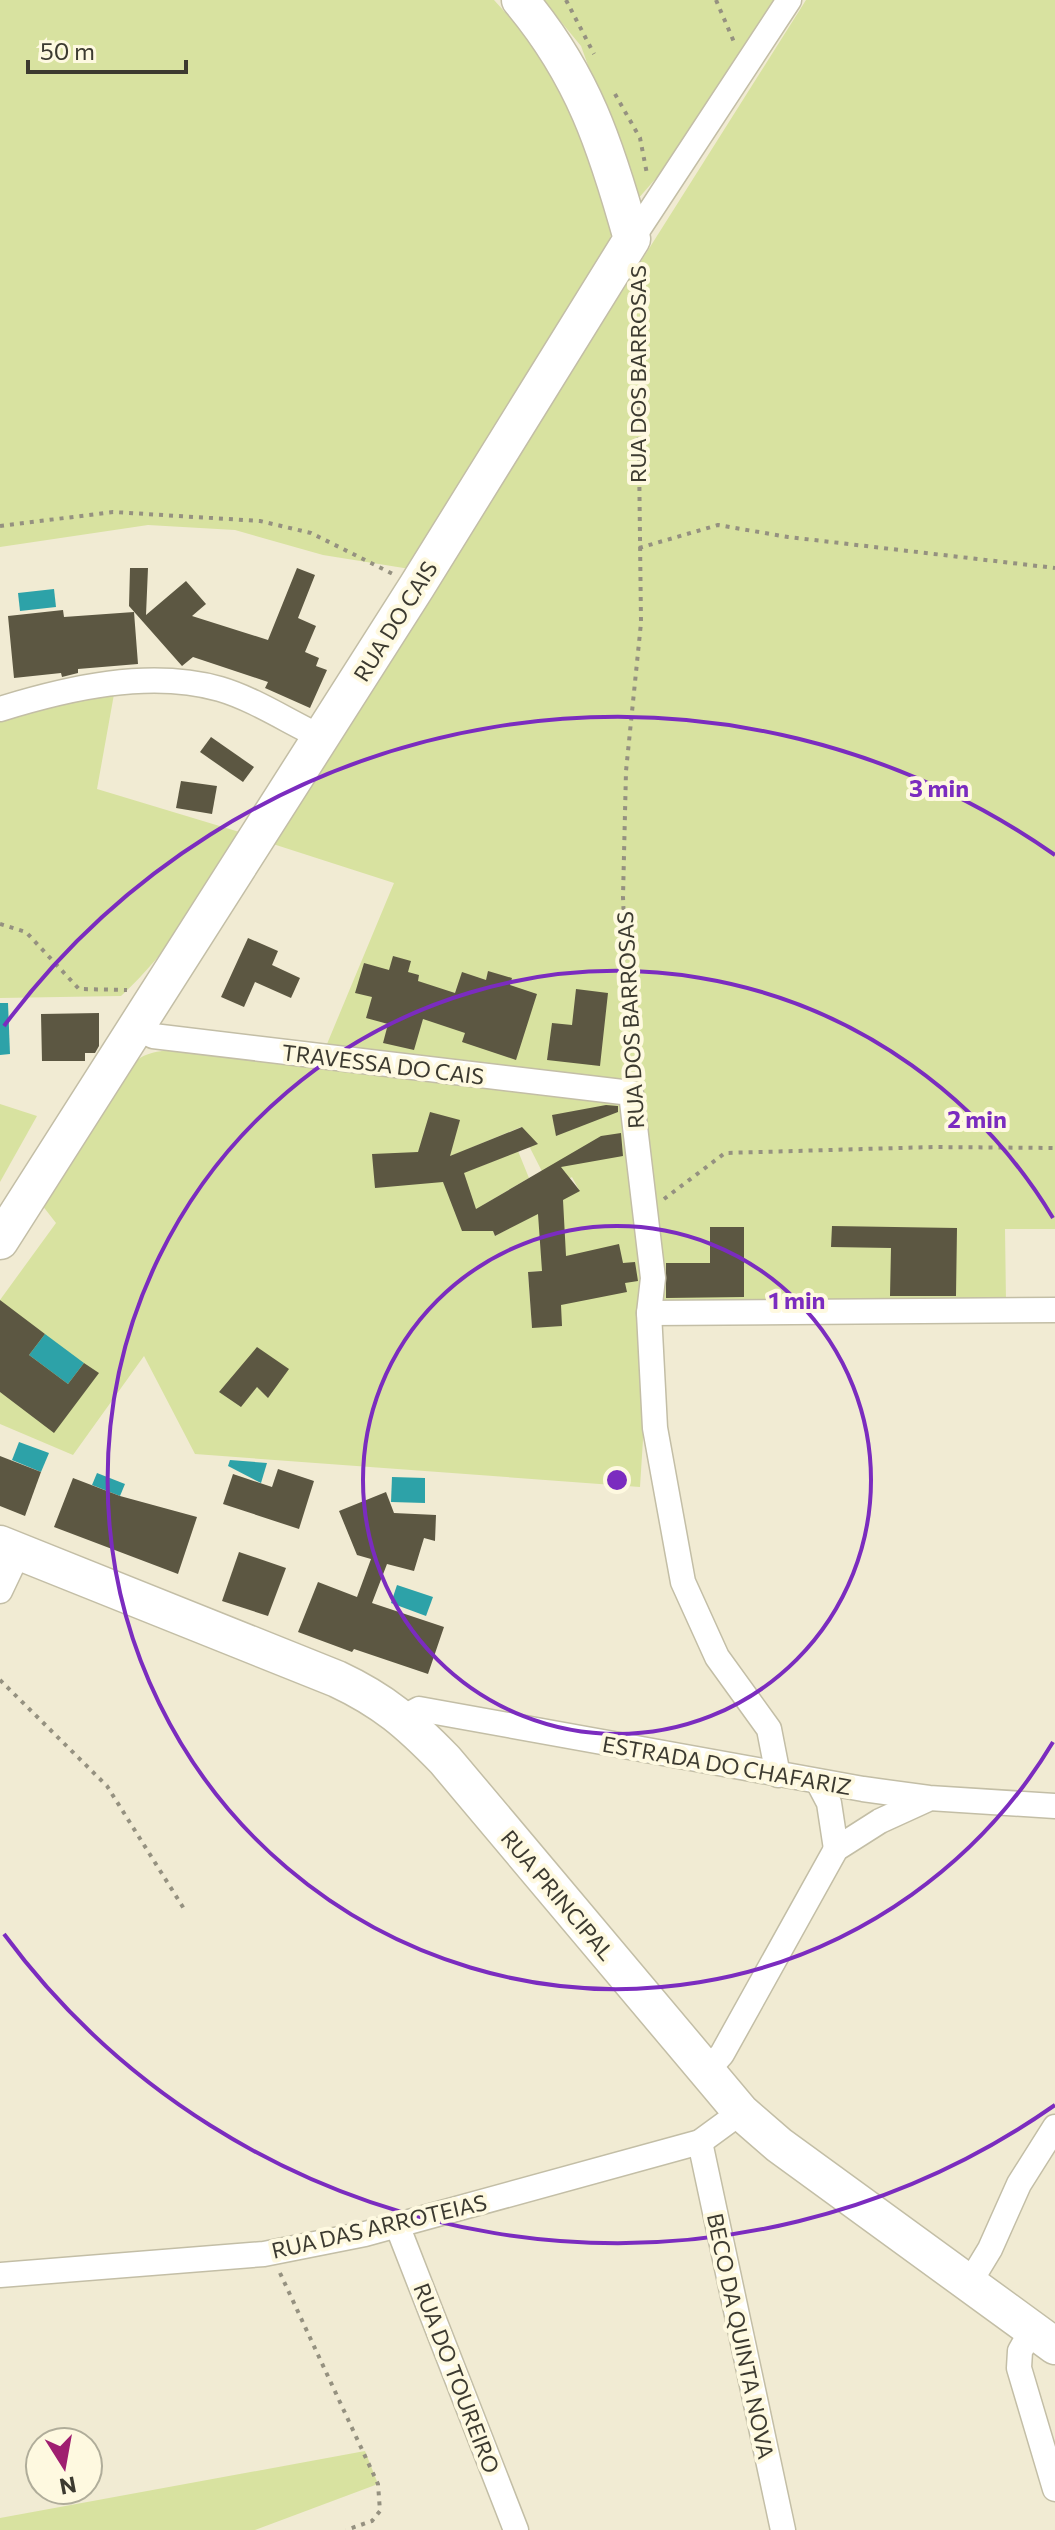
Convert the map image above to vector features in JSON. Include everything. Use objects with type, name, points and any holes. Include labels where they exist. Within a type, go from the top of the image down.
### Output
[{"type":"street","points":[[520,0],[562,54],[577,81],[632,239]]},
{"type":"street","name":"RUA DO CAIS","points":[[0,1241],[417,586],[632,239],[789,0]]},
{"type":"street","points":[[0,709],[54,692],[116,683],[172,682],[220,689],[321,737]]},
{"type":"street","name":"TRAVESSA DO CAIS","points":[[145,1016],[153,1036],[631,1093]]},
{"type":"street","name":"RUA DOS BARROSAS","points":[[631,1093],[653,1278],[649,1313],[655,1428],[683,1582],[717,1657],[769,1729],[778,1775]]},
{"type":"street","points":[[649,1313],[1055,1310]]},
{"type":"street","points":[[0,1591],[9,1547]]},
{"type":"street","name":"RUA PRINCIPAL","points":[[9,1547],[337,1679],[372,1695],[404,1717],[445,1760],[741,2112],[779,2145],[1044,2338]]},
{"type":"street","name":"ESTRADA DO CHAFARIZ","points":[[404,1717],[419,1709],[818,1782],[929,1798],[1055,1806]]},
{"type":"street","points":[[818,1782],[829,1803],[836,1849]]},
{"type":"street","points":[[706,2072],[722,2054],[836,1849],[889,1816],[929,1798]]},
{"type":"street","name":"RUA DAS ARROTEIAS","points":[[0,2275],[272,2252],[397,2225],[700,2142],[741,2112]]},
{"type":"street","points":[[970,2282],[990,2249],[1019,2184],[1055,2127]]},
{"type":"street","name":"BECO DA QUINTA NOVA","points":[[700,2142],[783,2530]]},
{"type":"street","name":"RUA DO TOUREIRO","points":[[397,2225],[516,2530]]},
{"type":"street","points":[[1044,2338],[1020,2351],[1019,2368],[1055,2489]]},
{"type":"path","points":[[716,0],[722,21],[746,65]]},
{"type":"path","name":"RUA DOS BARROSAS","points":[[631,1093],[623,897],[626,771],[641,623],[637,282]]},
{"type":"path","points":[[0,526],[113,512],[260,521],[311,533],[417,586]]},
{"type":"path","points":[[639,548],[718,525],[1055,568]]},
{"type":"path","points":[[0,924],[26,932],[79,989],[125,988],[145,1016]]},
{"type":"path","points":[[646,1212],[725,1153],[933,1147],[1055,1148]]},
{"type":"path","points":[[0,1680],[107,1786],[186,1912]]},
{"type":"path","points":[[272,2252],[289,2298],[356,2430],[378,2484],[380,2511],[372,2521],[346,2530]]},
{"type":"green space","points":[[0,0],[494,0],[537,48],[565,98],[606,202],[612,231],[606,254],[410,569],[323,555],[235,530],[148,525],[0,547]]},
{"type":"green space","points":[[543,0],[776,0],[678,153],[637,200],[581,46]]},
{"type":"green space","points":[[806,0],[1055,0],[1055,1229],[1005,1229],[1006,1301],[651,1313],[640,1487],[195,1454],[144,1356],[73,1455],[0,1424],[0,1300],[56,1223],[42,1205],[74,1148],[127,1069],[140,1058],[175,1049],[227,1049],[322,1056],[394,883],[273,844]],"holes":[[[521,1127],[530,1137],[529,1146],[551,1189],[572,1177],[579,1190],[495,1236],[483,1205],[529,1178],[518,1151],[476,1168],[468,1149]],[[562,1270],[560,1298],[532,1328],[528,1272]]]},
{"type":"green space","points":[[116,683],[97,789],[246,834],[172,939],[121,996],[0,998],[0,709]]},
{"type":"green space","points":[[0,1104],[37,1116],[0,1182]]},
{"type":"green space","points":[[365,2451],[378,2484],[255,2530],[0,2530],[0,2518],[65,2506],[104,2506],[104,2499]]},
{"type":"water","points":[[54,589],[56,607],[20,611],[18,593]]},
{"type":"water","points":[[0,1003],[8,1003],[10,1054],[0,1055]]},
{"type":"water","points":[[45,1334],[84,1363],[68,1384],[29,1355]]},
{"type":"water","points":[[19,1442],[49,1453],[41,1472],[12,1460]]},
{"type":"water","points":[[230,1460],[267,1463],[261,1483],[228,1466]]},
{"type":"water","points":[[97,1473],[125,1484],[120,1496],[92,1485]]},
{"type":"water","points":[[392,1477],[425,1478],[425,1503],[391,1502]]},
{"type":"water","points":[[397,1585],[433,1597],[426,1616],[391,1603]]},
{"type":"building","points":[[130,568],[148,568],[146,615],[186,581],[206,604],[192,616],[268,640],[297,568],[315,575],[298,618],[316,626],[305,652],[319,658],[316,666],[327,670],[310,708],[265,688],[268,682],[193,657],[182,666],[129,606]]},
{"type":"building","points":[[63,610],[64,617],[134,612],[138,664],[78,669],[78,673],[62,677],[61,673],[14,678],[8,616]]},
{"type":"building","points":[[211,737],[254,767],[243,782],[200,752]]},
{"type":"building","points":[[181,781],[217,786],[212,814],[176,808]]},
{"type":"building","points":[[248,938],[278,951],[272,965],[300,978],[291,998],[255,982],[244,1007],[221,997]]},
{"type":"building","points":[[393,956],[411,961],[408,972],[419,975],[418,981],[455,993],[462,972],[486,980],[488,971],[512,978],[510,985],[537,994],[516,1060],[462,1042],[465,1033],[423,1019],[414,1050],[383,1043],[388,1024],[366,1018],[372,997],[355,993],[364,963],[389,970]]},
{"type":"building","points":[[576,989],[608,993],[600,1066],[547,1060],[552,1023],[572,1025]]},
{"type":"building","points":[[99,1013],[99,1046],[95,1053],[85,1053],[85,1061],[42,1061],[41,1014]]},
{"type":"building","points":[[606,1105],[618,1106],[618,1112],[556,1136],[552,1115]]},
{"type":"building","points":[[430,1112],[460,1120],[450,1156],[522,1127],[538,1144],[464,1173],[476,1209],[601,1136],[621,1133],[623,1156],[561,1167],[580,1191],[563,1200],[566,1256],[619,1244],[623,1263],[635,1262],[638,1281],[625,1283],[627,1292],[561,1305],[562,1326],[532,1328],[528,1272],[542,1271],[538,1214],[495,1236],[493,1231],[462,1231],[443,1182],[375,1188],[372,1154],[418,1152]]},
{"type":"building","points":[[832,1226],[957,1228],[956,1296],[890,1296],[891,1248],[831,1247]]},
{"type":"building","points":[[710,1227],[744,1227],[744,1297],[666,1298],[666,1263],[710,1263]]},
{"type":"building","points":[[0,1300],[45,1334],[29,1355],[68,1384],[84,1363],[99,1373],[54,1433],[0,1392]]},
{"type":"building","points":[[257,1347],[289,1369],[268,1398],[257,1387],[241,1407],[219,1392]]},
{"type":"building","points":[[0,1456],[41,1472],[25,1516],[0,1506]]},
{"type":"building","points":[[278,1469],[314,1481],[299,1529],[223,1504],[233,1474],[272,1487]]},
{"type":"building","points":[[73,1478],[120,1496],[197,1517],[178,1574],[54,1527]]},
{"type":"building","points":[[386,1492],[394,1513],[436,1515],[435,1541],[424,1538],[414,1571],[387,1564],[372,1603],[444,1627],[428,1674],[354,1649],[352,1652],[298,1632],[318,1582],[357,1597],[371,1559],[357,1555],[339,1511]]},
{"type":"building","points":[[239,1552],[286,1568],[268,1616],[222,1601]]}]
